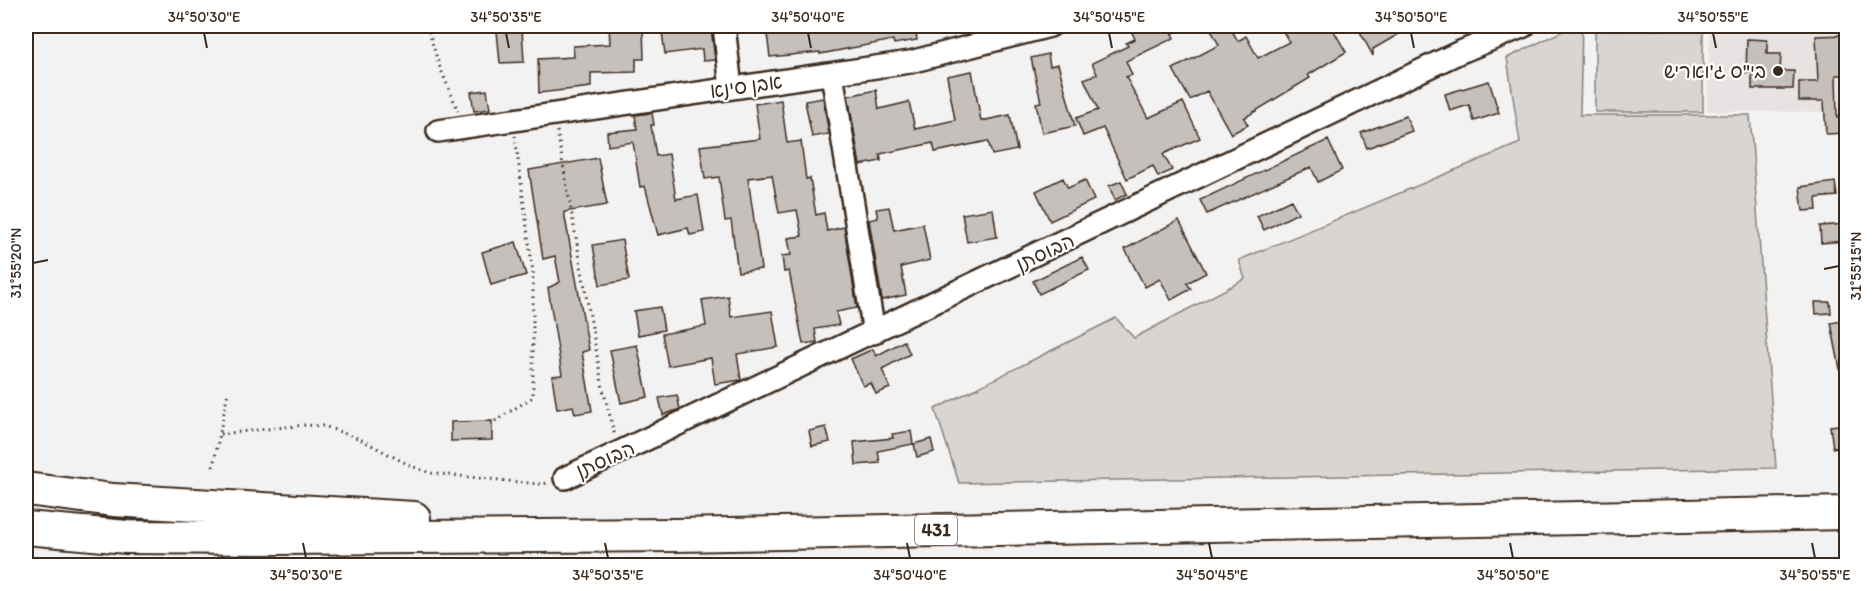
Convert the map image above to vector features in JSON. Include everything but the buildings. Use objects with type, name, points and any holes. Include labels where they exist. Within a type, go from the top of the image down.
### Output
[{"type":"highway","points":[[26,489],[113,500],[424,519],[919,530]]},
{"type":"highway","name":"431","points":[[26,528],[127,537],[276,538],[919,530],[1846,513]]},
{"type":"street","points":[[724,26],[732,88]]},
{"type":"street","name":"הבוסתן","points":[[565,478],[1518,26]]},
{"type":"street","name":"אבן סינא","points":[[438,131],[910,62],[1041,27]]},
{"type":"street","points":[[832,74],[874,333]]},
{"type":"path","points":[[428,26],[439,65],[464,127]]},
{"type":"path","points":[[554,114],[603,389],[620,453]]},
{"type":"path","points":[[495,421],[533,397],[533,273],[513,120]]},
{"type":"path","points":[[213,466],[228,392]]},
{"type":"path","points":[[220,434],[305,425],[324,426],[360,439],[409,465],[430,473],[538,484],[565,478]]},
{"type":"shaded area","points":[[1573,26],[1582,26],[1580,115],[1750,115],[1776,468],[959,483],[935,409],[1116,318],[1134,338],[1245,279],[1239,260],[1520,143],[1507,58]]},
{"type":"shaded area","name":"בי\"ס ג'ואריש","points":[[1710,26],[1846,26],[1846,112],[1707,111]]},
{"type":"shaded area","points":[[1595,30],[1703,30],[1703,112],[1595,112]]},
{"type":"place","name":"בי\"ס ג'ואריש","points":[[1778,71]]}]
